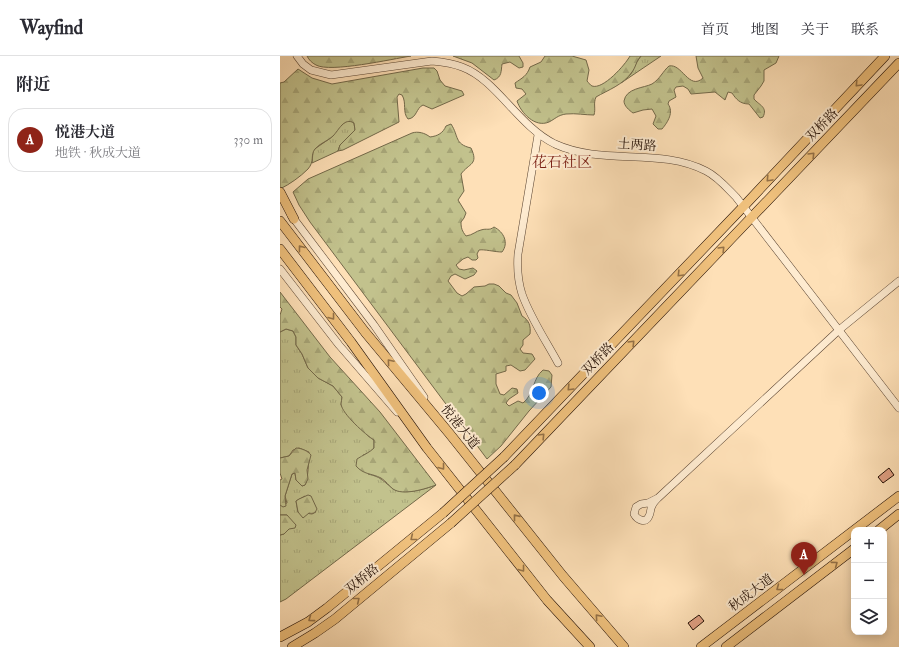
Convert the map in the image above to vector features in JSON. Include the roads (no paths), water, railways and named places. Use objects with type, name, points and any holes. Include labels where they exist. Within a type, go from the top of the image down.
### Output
[{"type":"main road","points":[[886,56],[898,67]]},
{"type":"main road","name":"双桥路","points":[[280,637],[308,622],[327,608],[443,513],[504,458],[886,56]]},
{"type":"main road","name":"双桥路","points":[[292,647],[316,633],[335,619],[451,523],[515,465],[898,67]]},
{"type":"main road","points":[[280,192],[294,219]]},
{"type":"main road","name":"悦港大道","points":[[280,221],[365,332],[449,433],[562,576],[624,647]]},
{"type":"main road","points":[[280,250],[351,342],[427,448],[547,600],[581,647]]},
{"type":"main road","name":"秋成大道","points":[[701,647],[899,496]]},
{"type":"main road","points":[[883,527],[899,514]]},
{"type":"main road","points":[[726,647],[851,551]]},
{"type":"main road","points":[[547,600],[590,647]]},
{"type":"street","name":"土两路","points":[[297,56],[303,64],[311,70],[331,75],[432,61],[463,67],[492,88],[538,135],[556,144],[590,154],[672,160],[691,164],[707,172],[722,182],[744,207],[899,408]]},
{"type":"street","points":[[538,135],[517,266],[522,294],[558,363]]},
{"type":"street","points":[[280,201],[374,325],[449,433]]},
{"type":"street","points":[[280,269],[339,345],[427,448]]},
{"type":"street","points":[[658,498],[839,330],[899,281]]},
{"type":"place","name":"悦港大道","points":[[804,575]]},
{"type":"district","name":"花石社区","points":[[562,162]]}]
